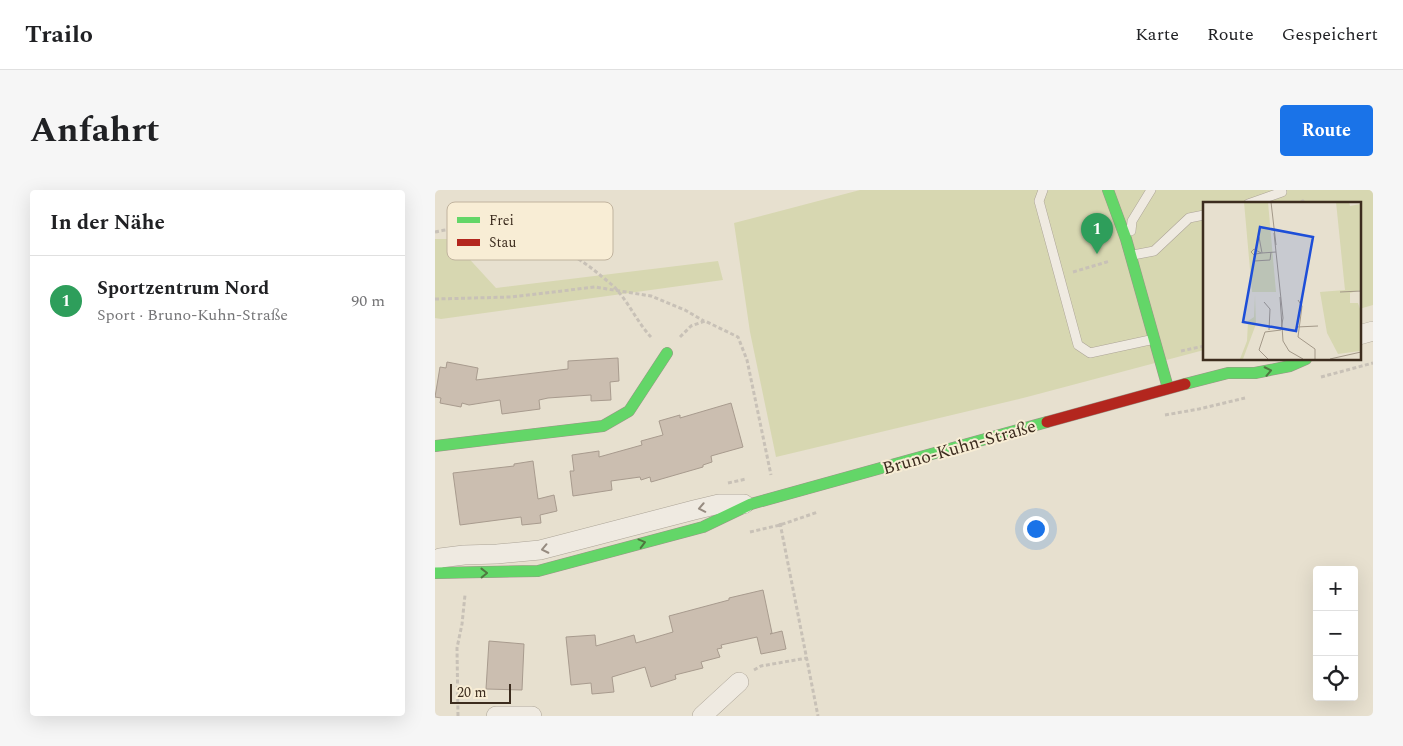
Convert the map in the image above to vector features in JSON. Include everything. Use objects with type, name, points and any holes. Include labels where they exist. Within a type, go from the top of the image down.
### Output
[{"type":"street","points":[[1108,190],[1130,256],[1167,388]]},
{"type":"street","points":[[435,446],[603,426],[629,411],[667,353]]},
{"type":"street","name":"Bruno-Kuhn-Straße","points":[[1228,373],[1247,360]]},
{"type":"street","name":"Bruno-Kuhn-Straße","points":[[435,572],[465,574],[538,571],[703,527],[751,504],[1167,388],[1228,373],[1255,373],[1290,366],[1304,360]]},
{"type":"street","name":"Bruno-Kuhn-Straße","points":[[435,560],[464,554],[513,554],[540,550],[719,504],[751,504]]},
{"type":"street","points":[[702,716],[739,682]]},
{"type":"street","points":[[496,716],[532,716]]},
{"type":"lane","points":[[1043,190],[1039,201],[1078,345],[1090,353],[1153,340]]},
{"type":"lane","points":[[1151,190],[1132,221],[1130,256],[1154,251],[1189,218],[1203,214]]},
{"type":"lane","points":[[1254,202],[1282,192]]},
{"type":"path","points":[[1060,276],[1130,256]]},
{"type":"path","points":[[580,260],[617,289],[645,332],[667,353],[691,326],[705,321]]},
{"type":"path","points":[[435,299],[511,297],[595,286],[651,296],[685,310],[738,337],[747,360],[772,473],[774,498],[818,716]]},
{"type":"path","points":[[1158,360],[1173,352],[1203,346]]},
{"type":"path","points":[[762,476],[772,473]]},
{"type":"path","points":[[725,484],[753,478]]},
{"type":"path","points":[[458,716],[457,648],[463,624],[465,590]]},
{"type":"path","points":[[739,682],[761,666],[807,658]]},
{"type":"green space","points":[[860,190],[1373,190],[1373,305],[1361,308],[1361,202],[1203,202],[1203,350],[1027,397],[776,457],[750,332],[734,223]]},
{"type":"green space","points":[[435,239],[447,239],[447,260],[470,260],[496,288],[718,261],[723,280],[441,319],[435,318]]},
{"type":"building","points":[[618,358],[619,381],[610,382],[611,400],[591,401],[591,395],[548,398],[539,400],[540,409],[502,414],[500,400],[469,405],[462,403],[461,407],[440,403],[441,398],[435,397],[440,367],[446,368],[447,362],[478,368],[476,380],[568,369],[568,361]]},
{"type":"building","points":[[731,403],[743,447],[711,456],[712,462],[703,465],[703,467],[651,482],[650,477],[641,480],[640,477],[611,481],[612,490],[573,496],[570,471],[574,471],[572,455],[599,451],[599,457],[642,445],[641,441],[663,435],[659,421],[680,415],[680,418]]},
{"type":"building","points":[[533,461],[538,499],[554,495],[557,511],[540,515],[541,523],[522,525],[521,517],[460,525],[453,473],[514,466],[514,464]]},
{"type":"building","points":[[763,590],[772,633],[770,634],[782,631],[786,649],[761,654],[757,637],[721,645],[722,648],[717,649],[720,657],[701,662],[703,668],[675,675],[676,679],[651,687],[645,667],[612,677],[614,692],[592,694],[591,683],[571,685],[566,637],[595,635],[596,646],[634,635],[636,643],[673,632],[669,616]]},
{"type":"building","points":[[489,641],[524,644],[522,690],[486,689]]},
{"type":"traffic: fast","points":[[1108,190],[1126,239],[1168,388]]},
{"type":"traffic: fast","points":[[435,446],[603,426],[629,411],[667,353]]},
{"type":"traffic: fast","points":[[1185,384],[1228,373],[1255,373],[1290,366],[1304,360]]},
{"type":"traffic: fast","points":[[435,573],[538,571],[703,527],[751,504],[1047,422]]},
{"type":"traffic: jam","points":[[1047,422],[1185,384]]},
{"type":"place","name":"Sportzentrum Nord","points":[[1097,254]]}]
